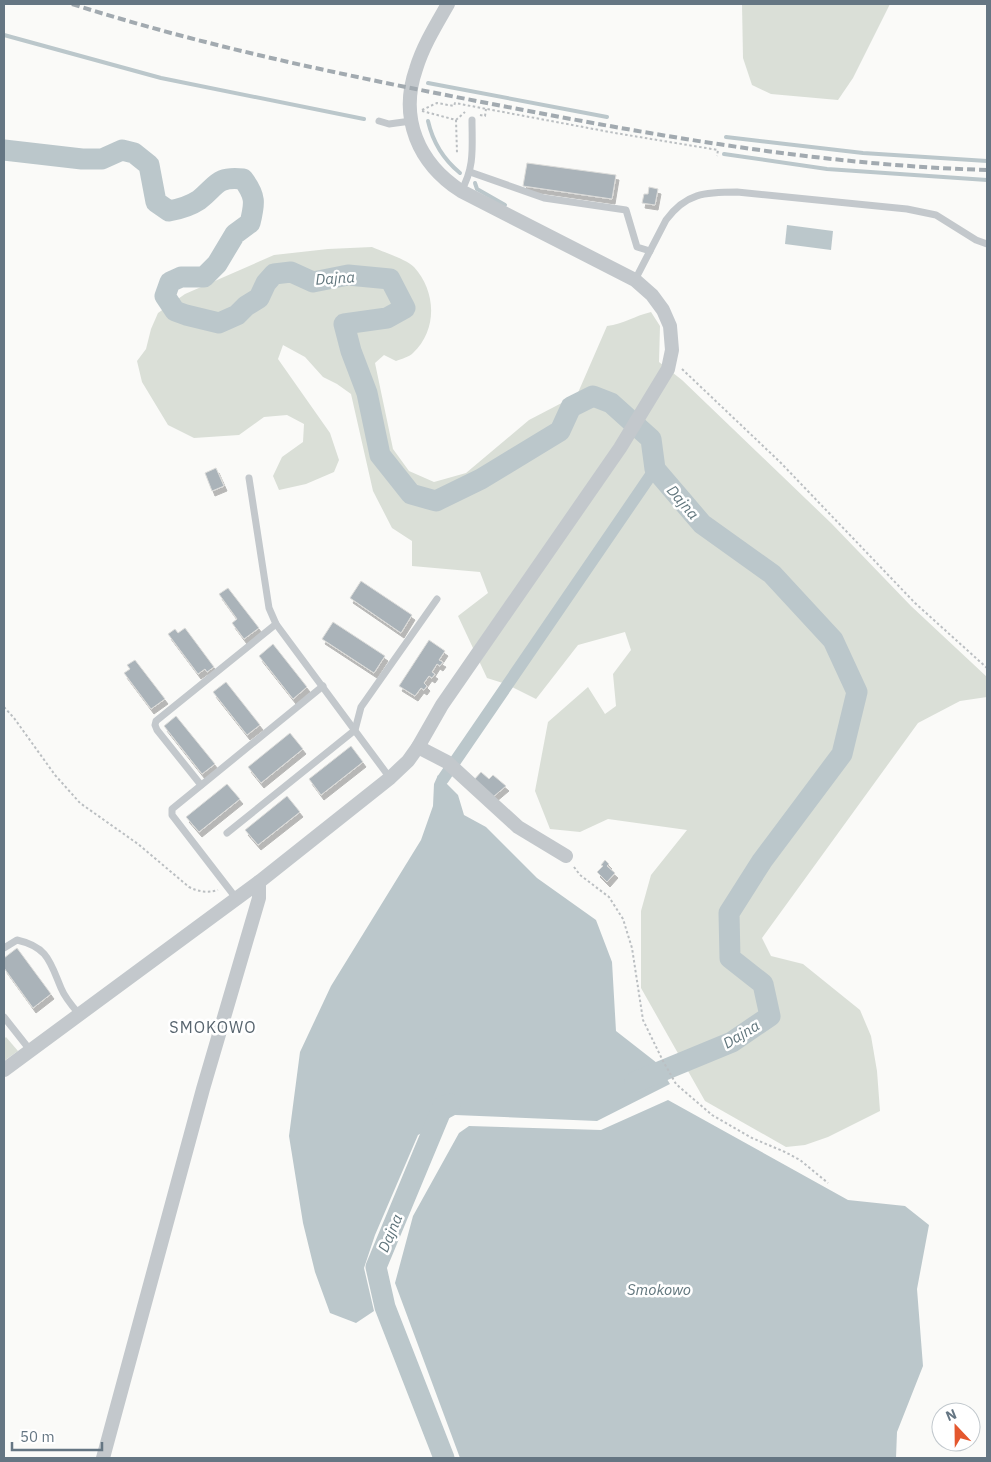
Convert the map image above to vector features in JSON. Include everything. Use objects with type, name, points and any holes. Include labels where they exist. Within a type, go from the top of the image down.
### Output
[{"type":"street","points":[[4,1070],[79,1014],[232,893],[259,882],[390,778],[408,761],[442,705],[620,448],[651,400],[668,369],[672,336],[670,326],[663,310],[652,295],[636,280],[460,191],[440,175],[428,161],[416,140],[410,94],[416,69],[425,47],[448,4]]},
{"type":"street","points":[[418,747],[447,762],[518,827],[566,856]]},
{"type":"street","points":[[103,1458],[203,1089],[259,898],[259,882]]},
{"type":"lane","points":[[379,121],[389,124],[414,117]]},
{"type":"lane","points":[[460,191],[470,172],[472,160],[472,120]]},
{"type":"lane","points":[[470,172],[544,198],[626,210],[637,247],[650,251]]},
{"type":"lane","points":[[636,280],[666,220],[681,203],[699,194],[725,192],[907,209],[936,215],[976,240],[987,244]]},
{"type":"lane","points":[[249,478],[269,608],[276,624],[390,778]]},
{"type":"lane","points":[[227,833],[355,730],[361,707],[437,599]]},
{"type":"lane","points":[[202,785],[157,730],[156,721],[276,624]]},
{"type":"lane","points":[[232,893],[172,815],[172,809],[323,686]]},
{"type":"lane","points":[[4,948],[17,940],[37,947],[45,954],[54,969],[62,990],[79,1014]]},
{"type":"lane","points":[[4,1018],[30,1050]]},
{"type":"path","points":[[414,117],[437,102],[454,106],[455,103],[718,150],[717,156]]},
{"type":"path","points":[[481,116],[485,116],[486,109]]},
{"type":"path","points":[[421,111],[456,120],[457,153]]},
{"type":"path","points":[[670,359],[781,462],[915,603],[987,668]]},
{"type":"path","points":[[4,707],[80,803],[138,844],[189,887],[199,892],[232,893]]},
{"type":"path","points":[[566,856],[580,875],[609,897],[623,919],[632,948],[643,1020],[662,1061],[676,1084],[712,1115],[752,1138],[800,1160],[828,1183]]},
{"type":"shaded area","points":[[742,4],[890,4],[853,78],[838,100],[771,94],[752,85],[743,58]]},
{"type":"shaded area","points":[[372,247],[400,258],[414,267],[427,287],[430,299],[430,322],[421,344],[413,353],[405,358],[396,361],[384,355],[375,363],[393,449],[409,471],[434,482],[466,473],[529,420],[577,395],[607,326],[619,324],[651,312],[660,326],[659,362],[682,380],[831,523],[911,606],[987,677],[987,697],[960,701],[918,723],[762,938],[771,956],[803,964],[860,1010],[871,1036],[877,1071],[880,1111],[828,1137],[805,1145],[786,1147],[705,1101],[641,988],[641,911],[651,875],[687,830],[608,819],[580,832],[550,829],[535,791],[548,722],[588,687],[605,714],[616,706],[613,674],[631,650],[625,632],[578,645],[536,699],[506,684],[487,678],[458,616],[488,593],[480,572],[412,566],[412,541],[392,528],[373,491],[351,394],[323,377],[305,357],[283,345],[278,359],[330,433],[339,460],[334,472],[306,484],[279,490],[273,476],[282,457],[303,442],[304,424],[287,415],[264,417],[239,435],[194,438],[168,425],[142,382],[137,361],[146,349],[151,329],[158,313],[185,294],[274,255],[328,249]]},
{"type":"shaded area","points":[[6,1037],[18,1051],[4,1061],[4,1039]]},
{"type":"water","points":[[787,225],[833,231],[831,250],[785,244]]},
{"type":"water","points":[[438,775],[458,795],[464,815],[486,827],[537,878],[596,920],[612,962],[616,1031],[657,1063],[670,1084],[597,1121],[455,1115],[418,1135],[375,1235],[364,1268],[374,1311],[356,1323],[330,1313],[315,1272],[303,1223],[289,1136],[300,1052],[331,986],[421,840],[433,806],[434,784]]},
{"type":"water","name":"Smokowo","points":[[668,1100],[848,1200],[905,1206],[929,1225],[917,1289],[923,1366],[897,1432],[896,1458],[460,1458],[395,1283],[413,1216],[459,1133],[469,1126],[601,1130]]},
{"type":"building","points":[[527,163],[616,175],[612,199],[523,186]]},
{"type":"building","points":[[649,187],[658,189],[655,205],[642,203],[644,194],[648,194]]},
{"type":"building","points":[[216,468],[224,486],[212,491],[205,473]]},
{"type":"building","points":[[361,581],[412,615],[401,633],[350,598]]},
{"type":"building","points":[[228,588],[259,628],[244,639],[232,623],[237,619],[219,594]]},
{"type":"building","points":[[333,622],[385,656],[374,673],[322,639]]},
{"type":"building","points":[[185,628],[214,667],[207,672],[205,669],[198,674],[168,634],[175,629],[178,633]]},
{"type":"building","points":[[429,640],[445,651],[439,660],[443,662],[440,666],[437,664],[432,672],[435,674],[432,678],[429,676],[424,683],[427,686],[424,690],[421,688],[415,696],[399,686]]},
{"type":"building","points":[[273,644],[307,687],[293,699],[259,656]]},
{"type":"building","points":[[135,660],[165,699],[151,709],[124,673],[130,669],[127,665]]},
{"type":"building","points":[[226,682],[260,725],[247,735],[213,692]]},
{"type":"building","points":[[176,716],[215,764],[202,774],[164,726]]},
{"type":"building","points":[[290,733],[303,749],[261,783],[248,767]]},
{"type":"building","points":[[351,746],[363,762],[321,795],[309,779]]},
{"type":"building","points":[[481,772],[489,779],[493,775],[506,786],[493,797],[473,781]]},
{"type":"building","points":[[227,784],[240,799],[199,832],[186,817]]},
{"type":"building","points":[[287,796],[300,812],[258,845],[245,830]]},
{"type":"building","points":[[605,860],[609,864],[607,866],[615,873],[607,882],[597,872],[603,866],[601,865]]},
{"type":"building","points":[[17,948],[51,994],[33,1008],[4,968],[4,958]]},
{"type":"waterway","points":[[4,35],[161,78],[364,119]]},
{"type":"waterway","points":[[428,83],[607,117]]},
{"type":"waterway","points":[[428,121],[439,150],[460,173]]},
{"type":"waterway","points":[[726,137],[863,153],[987,161]]},
{"type":"waterway","name":"Dajna","points":[[4,150],[82,159],[102,159],[122,150],[134,153],[149,165],[156,202],[169,211],[196,202],[222,181],[234,178],[243,179],[250,190],[253,200],[250,223],[235,234],[217,264],[204,277],[181,277],[170,282],[165,296],[175,311],[219,323],[237,315],[246,306],[259,298],[266,283],[274,274],[291,272],[313,282],[348,275],[390,279],[405,308],[387,318],[344,324],[351,351],[367,393],[380,455],[411,494],[436,501],[481,479],[560,431],[571,407],[593,396],[611,403],[651,439],[655,469],[702,524],[772,574],[833,640],[857,692],[842,754],[762,861],[729,913],[730,958],[763,984],[770,1016],[732,1042],[635,1082]]},
{"type":"waterway","points":[[724,154],[827,169],[987,180]]},
{"type":"waterway","points":[[475,183],[477,189],[505,205]]},
{"type":"waterway","points":[[443,779],[655,469]]},
{"type":"waterway","name":"Dajna","points":[[444,1458],[385,1307],[376,1267],[443,1106],[450,1104]]},
{"type":"railway","points":[[72,4],[174,34],[330,71],[611,126],[736,147],[798,155],[861,162],[987,170]]},
{"type":"district","name":"SMOKOWO","points":[[213,1027]]}]
